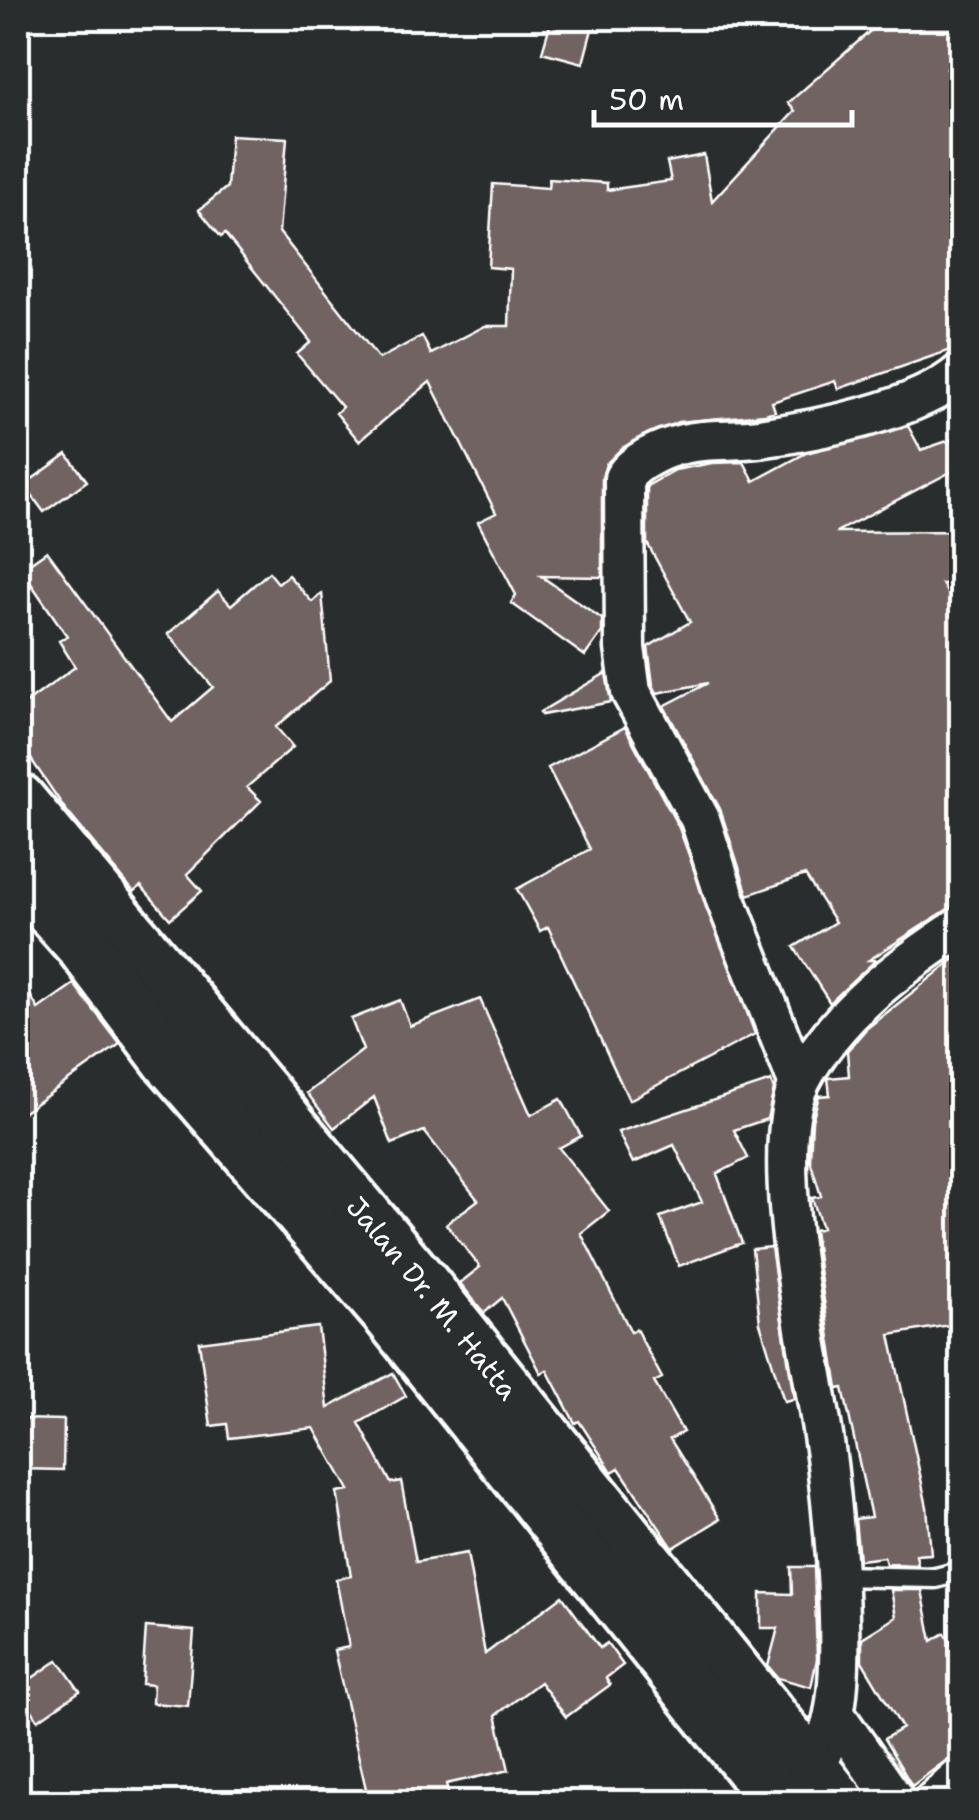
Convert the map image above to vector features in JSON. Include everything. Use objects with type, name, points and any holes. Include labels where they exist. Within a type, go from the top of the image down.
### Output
[{"type":"main road","name":"Jalan Dr. M. Hatta","points":[[18,800],[423,1285],[797,1796]]},
{"type":"main road","name":"Jalan Dr. M. Hatta","points":[[18,873],[82,944],[170,1061],[797,1796]]},
{"type":"street","points":[[799,1084],[726,900],[700,818],[631,692],[625,648],[624,478],[636,464],[682,444],[760,438],[872,413],[941,391],[962,372]]},
{"type":"street","points":[[797,1796],[834,1713],[835,1576],[828,1472],[794,1253],[788,1173],[799,1084],[843,1020],[900,966],[962,926]]},
{"type":"street","points":[[834,1713],[896,1802]]},
{"type":"street","points":[[933,1802],[962,1776]]},
{"type":"lane","points":[[835,1576],[936,1578],[962,1570]]},
{"type":"building","points":[[552,18],[595,18],[583,63],[542,52]]},
{"type":"building","points":[[885,18],[962,18],[962,56],[947,69],[962,88],[962,346],[838,389],[835,381],[772,402],[775,411],[765,414],[678,422],[622,448],[606,464],[602,478],[602,577],[541,576],[602,619],[602,632],[585,656],[511,603],[516,595],[478,522],[496,513],[430,382],[359,441],[336,413],[342,407],[297,354],[311,342],[225,234],[221,237],[199,210],[227,187],[231,135],[287,138],[279,232],[379,359],[422,336],[431,354],[485,326],[509,326],[511,269],[488,267],[493,184],[548,188],[549,179],[607,183],[607,190],[671,181],[667,162],[704,155],[712,201],[795,111],[788,103]]},
{"type":"building","points":[[908,426],[921,450],[962,436],[962,466],[836,532],[962,531],[962,584],[942,584],[962,617],[962,900],[869,960],[876,960],[830,1003],[794,947],[835,922],[805,875],[748,895],[720,809],[664,706],[708,683],[657,693],[653,685],[648,647],[690,622],[647,543],[647,486],[675,470],[712,463],[744,462],[754,481],[806,453]]},
{"type":"building","points":[[67,454],[87,481],[44,512],[24,485]]},
{"type":"building","points":[[47,551],[172,722],[213,687],[168,634],[218,591],[231,605],[269,572],[278,583],[288,575],[312,602],[322,593],[330,681],[276,727],[293,747],[247,787],[261,801],[187,874],[202,891],[170,919],[141,886],[134,892],[65,809],[18,740],[18,709],[75,667],[59,641],[67,636],[21,569]]},
{"type":"building","points":[[606,673],[611,702],[542,715],[540,712]]},
{"type":"building","points":[[625,727],[679,828],[755,1034],[629,1100],[548,927],[540,931],[517,889],[590,849],[548,768]]},
{"type":"building","points":[[962,953],[962,1323],[890,1335],[927,1507],[931,1554],[916,1555],[918,1565],[886,1564],[884,1557],[859,1560],[855,1519],[871,1517],[843,1388],[838,1389],[819,1269],[814,1230],[822,1228],[812,1198],[821,1196],[810,1160],[812,1121],[819,1096],[830,1095],[828,1078],[849,1076],[847,1051],[866,1029]]},
{"type":"building","points":[[18,973],[38,1009],[74,984],[120,1044],[18,1116]]},
{"type":"building","points":[[480,999],[531,1115],[561,1099],[581,1136],[559,1148],[609,1211],[581,1233],[631,1332],[636,1329],[662,1378],[654,1382],[683,1432],[670,1439],[720,1519],[673,1548],[619,1468],[612,1472],[579,1421],[575,1423],[547,1370],[541,1373],[502,1298],[484,1313],[460,1283],[480,1267],[446,1224],[478,1200],[424,1131],[392,1144],[374,1097],[334,1128],[307,1093],[363,1050],[351,1019],[400,1000],[410,1026]]},
{"type":"building","points":[[771,1081],[774,1090],[767,1119],[734,1130],[748,1158],[717,1174],[742,1243],[679,1266],[660,1217],[702,1202],[674,1145],[633,1163],[618,1132]]},
{"type":"building","points":[[771,1247],[794,1399],[784,1401],[760,1323],[752,1249]]},
{"type":"building","points":[[318,1327],[328,1408],[393,1373],[406,1396],[359,1423],[391,1483],[401,1481],[416,1562],[467,1553],[485,1654],[562,1596],[600,1648],[607,1643],[623,1665],[606,1678],[610,1685],[566,1717],[540,1682],[496,1715],[509,1770],[446,1784],[450,1802],[369,1802],[334,1650],[349,1647],[336,1579],[351,1576],[337,1492],[349,1490],[314,1428],[229,1438],[227,1424],[211,1426],[199,1342]]},
{"type":"building","points":[[18,1419],[64,1420],[63,1470],[18,1469]]},
{"type":"building","points":[[791,1567],[814,1567],[817,1659],[811,1687],[778,1678],[768,1666],[778,1628],[761,1628],[761,1593],[792,1594]]},
{"type":"building","points":[[891,1590],[922,1590],[932,1641],[945,1633],[962,1660],[962,1754],[948,1759],[912,1786],[884,1739],[902,1728],[862,1661],[862,1638],[896,1617]]},
{"type":"building","points":[[146,1627],[194,1631],[188,1706],[152,1703],[153,1685],[142,1684]]},
{"type":"building","points":[[58,1660],[80,1691],[38,1720],[18,1688]]}]
